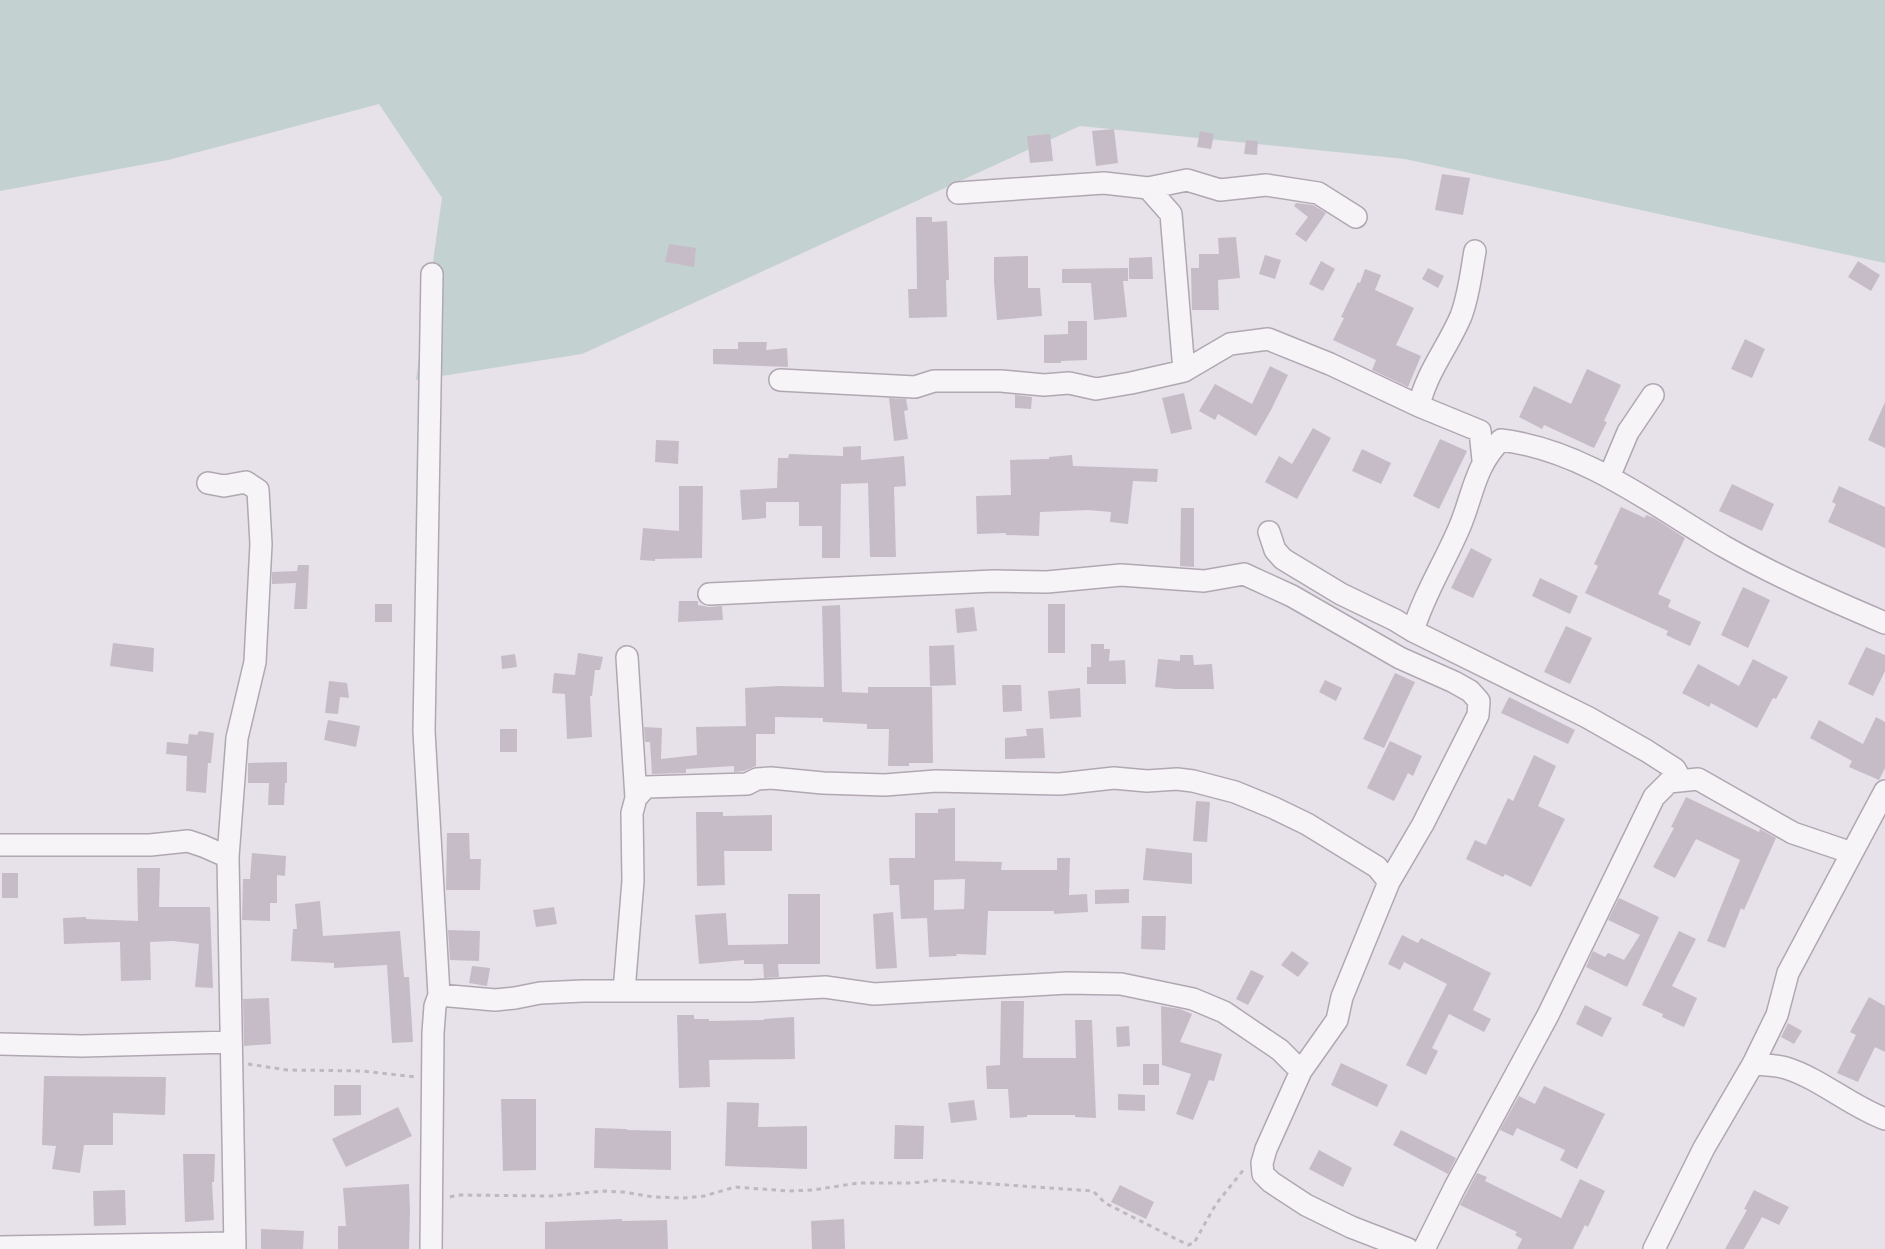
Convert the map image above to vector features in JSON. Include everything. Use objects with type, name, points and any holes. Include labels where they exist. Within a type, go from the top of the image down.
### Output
[{"type":"street","points":[[1184,371],[1171,214],[1187,180]]},
{"type":"street","points":[[958,193],[1104,183],[1148,188],[1187,180],[1220,190],[1266,185],[1318,194],[1356,217]]},
{"type":"street","points":[[1148,188],[1171,214]]},
{"type":"street","points":[[1419,406],[1422,391],[1460,317],[1467,296],[1475,251]]},
{"type":"street","points":[[431,1249],[432,1079],[435,1015],[439,995],[424,731],[432,274]]},
{"type":"street","points":[[780,380],[915,387],[934,381],[1001,381],[1044,385],[1069,384],[1096,389],[1184,371],[1230,344],[1268,339],[1501,440],[1532,446],[1609,477],[1727,548],[1820,595],[1885,624]]},
{"type":"street","points":[[1609,477],[1628,432],[1653,395]]},
{"type":"street","points":[[1480,431],[1484,460]]},
{"type":"street","points":[[1413,631],[1428,589],[1460,526],[1484,460],[1501,440]]},
{"type":"street","points":[[0,1247],[235,1246],[228,857],[237,738],[255,662],[261,544],[258,490],[246,482],[224,486],[208,483]]},
{"type":"street","points":[[1269,532],[1275,550],[1283,559],[1341,594],[1587,717],[1675,769],[1681,780]]},
{"type":"street","points":[[709,594],[994,581],[1047,582],[1121,575],[1204,581],[1244,574],[1292,596],[1400,658],[1470,691],[1479,701],[1478,715],[1423,824],[1389,882],[1342,997],[1337,1020],[1301,1071],[1262,1163],[1263,1174],[1271,1182],[1306,1205],[1351,1227],[1408,1249]]},
{"type":"street","points":[[624,991],[633,881],[632,813],[636,798],[627,657]]},
{"type":"street","points":[[636,798],[646,787],[747,784],[757,779],[885,785],[936,781],[1060,784],[1114,778],[1147,782],[1177,779],[1235,792],[1307,824],[1377,867],[1389,882]]},
{"type":"street","points":[[1424,1249],[1460,1176],[1548,1015],[1654,797],[1669,782],[1698,779],[1793,833],[1852,853]]},
{"type":"street","points":[[1654,1249],[1704,1148],[1753,1064],[1777,1015],[1788,973],[1885,791]]},
{"type":"street","points":[[0,845],[150,845],[188,841],[228,857]]},
{"type":"street","points":[[439,995],[495,1000],[540,993],[583,991],[751,991],[825,987],[874,994],[1068,983],[1121,984],[1193,999],[1224,1012],[1280,1050],[1301,1071]]},
{"type":"street","points":[[0,1044],[231,1052]]},
{"type":"street","points":[[1753,1064],[1783,1067],[1803,1074],[1866,1112],[1885,1119]]},
{"type":"path","points":[[231,1052],[287,1070],[363,1071],[432,1079]]},
{"type":"path","points":[[430,1201],[458,1195],[551,1196],[604,1191],[684,1198],[704,1196],[735,1187],[788,1191],[813,1190],[858,1183],[914,1183],[936,1180],[992,1183],[1093,1191],[1105,1203],[1188,1245],[1194,1243],[1216,1204],[1245,1168],[1262,1163]]},
{"type":"shaded area","points":[[0,0],[1885,0],[1885,263],[1405,159],[1080,126],[582,354],[416,380],[442,198],[379,104],[168,160],[0,191]]},
{"type":"building","points":[[1114,129],[1118,163],[1096,166],[1092,131]]},
{"type":"building","points":[[1200,131],[1214,134],[1211,149],[1197,147]]},
{"type":"building","points":[[1050,134],[1053,161],[1030,163],[1027,136]]},
{"type":"building","points":[[1246,140],[1258,141],[1257,155],[1244,154]]},
{"type":"building","points":[[1442,174],[1470,178],[1463,215],[1435,210]]},
{"type":"building","points":[[1296,203],[1313,205],[1326,213],[1306,242],[1295,234],[1308,217],[1294,206]]},
{"type":"building","points":[[916,217],[932,217],[932,222],[947,221],[949,280],[946,280],[947,317],[909,318],[908,289],[917,289]]},
{"type":"building","points":[[1236,237],[1240,278],[1218,280],[1219,310],[1192,310],[1191,268],[1199,268],[1199,254],[1219,254],[1218,238]]},
{"type":"building","points":[[669,244],[696,248],[694,267],[665,262]]},
{"type":"building","points":[[1265,255],[1281,260],[1275,279],[1259,274]]},
{"type":"building","points":[[1028,256],[1028,288],[1040,288],[1042,316],[997,320],[994,257]]},
{"type":"building","points":[[1152,257],[1153,279],[1129,279],[1129,258]]},
{"type":"building","points":[[1321,261],[1335,269],[1323,291],[1309,284]]},
{"type":"building","points":[[1858,261],[1880,275],[1871,291],[1848,277]]},
{"type":"building","points":[[1128,268],[1128,281],[1123,281],[1127,317],[1094,320],[1091,283],[1062,283],[1062,269]]},
{"type":"building","points":[[1428,268],[1444,276],[1438,288],[1422,279]]},
{"type":"building","points":[[1365,269],[1381,275],[1375,290],[1414,308],[1396,345],[1421,356],[1408,387],[1372,370],[1376,360],[1333,340],[1344,318],[1341,317]]},
{"type":"building","points":[[1068,321],[1087,321],[1087,360],[1044,363],[1044,335],[1068,334]]},
{"type":"building","points":[[1745,339],[1765,349],[1752,378],[1731,369]]},
{"type":"building","points":[[738,342],[767,342],[766,350],[787,348],[788,367],[713,364],[713,349],[738,349]]},
{"type":"building","points":[[1270,366],[1288,375],[1256,436],[1218,414],[1215,420],[1199,411],[1215,384],[1252,404]]},
{"type":"building","points":[[1587,369],[1621,385],[1594,448],[1544,425],[1542,429],[1519,417],[1534,386],[1571,404]]},
{"type":"building","points":[[1184,393],[1192,429],[1171,434],[1162,398]]},
{"type":"building","points":[[1015,395],[1032,397],[1031,409],[1015,408]]},
{"type":"building","points":[[889,398],[906,399],[908,410],[904,411],[908,439],[894,441]]},
{"type":"building","points":[[1885,402],[1885,448],[1868,440]]},
{"type":"building","points":[[1313,428],[1331,438],[1297,499],[1265,482],[1279,456],[1292,464]]},
{"type":"building","points":[[1440,439],[1467,451],[1439,509],[1413,496]]},
{"type":"building","points":[[656,440],[679,441],[678,464],[655,462]]},
{"type":"building","points":[[861,446],[861,460],[904,456],[906,486],[894,487],[896,557],[870,557],[868,483],[841,484],[840,558],[822,558],[822,526],[799,526],[799,502],[766,502],[766,518],[742,520],[740,490],[777,488],[778,458],[788,458],[789,454],[843,456],[843,447]]},
{"type":"building","points":[[1362,449],[1391,463],[1381,484],[1352,471]]},
{"type":"building","points":[[1072,455],[1073,466],[1158,469],[1157,482],[1133,481],[1128,524],[1110,522],[1111,512],[1088,510],[1040,512],[1039,536],[1006,535],[1006,533],[977,534],[976,496],[1011,495],[1010,460],[1049,459],[1049,457]]},
{"type":"building","points":[[1732,484],[1774,504],[1762,531],[1719,511]]},
{"type":"building","points":[[679,486],[703,486],[702,558],[640,560],[643,528],[679,531]]},
{"type":"building","points":[[1839,486],[1885,507],[1885,548],[1828,522],[1836,504],[1832,502]]},
{"type":"building","points":[[1621,507],[1645,518],[1646,515],[1654,518],[1685,538],[1658,594],[1671,600],[1668,607],[1701,622],[1690,646],[1666,635],[1668,631],[1585,593],[1598,566],[1594,564]]},
{"type":"building","points":[[1181,508],[1194,508],[1194,567],[1180,566]]},
{"type":"building","points":[[1471,548],[1492,559],[1473,598],[1451,588]]},
{"type":"building","points":[[298,565],[309,565],[307,609],[294,609],[296,583],[272,584],[272,572],[297,571]]},
{"type":"building","points":[[1540,578],[1578,596],[1570,614],[1532,596]]},
{"type":"building","points":[[1743,587],[1770,600],[1748,648],[1721,635]]},
{"type":"building","points":[[679,601],[698,601],[698,605],[709,607],[722,606],[723,620],[678,622]]},
{"type":"building","points":[[375,604],[392,604],[392,622],[375,622]]},
{"type":"building","points":[[1048,604],[1065,604],[1065,653],[1048,653]]},
{"type":"building","points":[[840,605],[842,692],[868,693],[868,687],[932,687],[933,763],[888,766],[889,729],[867,729],[867,724],[823,722],[823,718],[775,717],[775,734],[756,734],[756,766],[734,772],[734,766],[686,769],[686,773],[652,774],[650,742],[645,742],[644,727],[662,728],[661,759],[697,755],[696,727],[746,726],[745,688],[824,687],[822,606]]},
{"type":"building","points":[[974,607],[977,631],[957,633],[955,609]]},
{"type":"building","points":[[1566,626],[1592,638],[1570,684],[1544,672]]},
{"type":"building","points":[[113,643],[154,648],[153,672],[110,666]]},
{"type":"building","points":[[1091,644],[1104,644],[1104,649],[1110,649],[1109,661],[1125,660],[1126,684],[1087,684],[1087,667],[1091,667]]},
{"type":"building","points":[[954,645],[956,685],[930,686],[929,646]]},
{"type":"building","points":[[1866,647],[1885,655],[1885,671],[1873,696],[1848,684]]},
{"type":"building","points":[[578,653],[603,657],[600,670],[595,670],[592,696],[590,696],[592,737],[567,739],[565,694],[552,693],[554,673],[575,675]]},
{"type":"building","points":[[515,654],[517,667],[502,669],[501,656]]},
{"type":"building","points":[[1180,655],[1193,655],[1194,665],[1212,664],[1214,689],[1155,687],[1158,659],[1180,661]]},
{"type":"building","points":[[1753,659],[1788,677],[1776,699],[1773,698],[1757,728],[1711,703],[1709,707],[1682,693],[1698,664],[1739,686]]},
{"type":"building","points":[[1395,673],[1415,682],[1384,748],[1363,739]]},
{"type":"building","points":[[1325,680],[1342,688],[1336,701],[1319,692]]},
{"type":"building","points":[[329,681],[347,683],[349,698],[340,697],[338,714],[325,713]]},
{"type":"building","points":[[1002,685],[1021,685],[1022,711],[1003,712]]},
{"type":"building","points":[[1080,688],[1081,717],[1050,719],[1048,691]]},
{"type":"building","points":[[1509,697],[1575,730],[1568,744],[1501,713]]},
{"type":"building","points":[[1876,717],[1885,722],[1885,768],[1879,780],[1849,767],[1852,761],[1810,738],[1819,720],[1863,744]]},
{"type":"building","points":[[328,720],[360,726],[356,747],[324,740]]},
{"type":"building","points":[[1043,728],[1045,758],[1005,759],[1005,738],[1027,736],[1026,729]]},
{"type":"building","points":[[500,729],[517,729],[517,752],[500,752]]},
{"type":"building","points":[[199,731],[214,733],[211,763],[208,763],[206,793],[186,791],[187,756],[166,754],[167,742],[188,744],[189,734],[197,735]]},
{"type":"building","points":[[1390,741],[1422,756],[1413,776],[1408,773],[1394,801],[1367,788]]},
{"type":"building","points":[[1534,755],[1556,766],[1538,806],[1565,819],[1531,887],[1505,874],[1503,877],[1466,859],[1475,840],[1486,845],[1508,798],[1513,801]]},
{"type":"building","points":[[287,762],[284,805],[268,805],[269,783],[248,783],[248,763]]},
{"type":"building","points":[[1686,797],[1776,838],[1744,910],[1741,908],[1725,948],[1707,941],[1740,860],[1696,839],[1675,878],[1653,867],[1674,828],[1671,827]]},
{"type":"building","points":[[1196,801],[1210,802],[1207,842],[1193,841]]},
{"type":"building","points":[[955,808],[955,861],[1002,862],[1001,870],[1057,870],[1057,858],[1070,858],[1069,895],[1087,894],[1088,912],[1054,914],[1054,911],[988,911],[986,955],[956,954],[957,956],[929,957],[927,918],[901,919],[899,885],[890,885],[889,858],[915,858],[915,813],[938,813],[938,809]],"holes":[[[965,879],[964,909],[934,910],[934,880]]]},
{"type":"building","points":[[696,812],[723,812],[723,816],[772,815],[772,851],[724,851],[725,885],[697,886]]},
{"type":"building","points":[[447,833],[469,833],[470,859],[481,859],[480,890],[446,890]]},
{"type":"building","points":[[1146,848],[1192,853],[1192,884],[1143,880]]},
{"type":"building","points":[[252,853],[286,856],[285,876],[277,875],[277,903],[270,903],[270,921],[242,920],[243,879],[250,879]]},
{"type":"building","points":[[137,868],[160,868],[159,907],[210,907],[213,988],[195,987],[199,944],[173,941],[150,942],[151,980],[121,981],[120,942],[64,944],[63,918],[86,917],[86,919],[138,921]]},
{"type":"building","points":[[2,873],[18,873],[18,898],[2,898]]},
{"type":"building","points":[[1129,889],[1129,903],[1095,904],[1095,890]]},
{"type":"building","points":[[788,894],[820,894],[820,964],[778,964],[779,977],[764,978],[763,964],[744,964],[744,960],[699,964],[695,915],[726,913],[728,945],[788,944]]},
{"type":"building","points":[[1619,898],[1659,917],[1627,987],[1586,967],[1593,951],[1605,957],[1608,953],[1624,960],[1640,935],[1608,920]]},
{"type":"building","points":[[320,901],[323,936],[400,931],[404,977],[409,977],[413,1042],[392,1043],[387,965],[334,968],[334,963],[291,961],[293,929],[297,929],[295,904]]},
{"type":"building","points":[[554,907],[557,924],[536,927],[533,910]]},
{"type":"building","points":[[893,912],[897,968],[876,969],[873,914]]},
{"type":"building","points":[[1142,916],[1166,916],[1165,950],[1141,949]]},
{"type":"building","points":[[448,930],[480,931],[479,961],[450,960]]},
{"type":"building","points":[[1679,931],[1696,939],[1672,986],[1697,998],[1684,1027],[1642,1005]]},
{"type":"building","points":[[1402,935],[1418,943],[1421,938],[1491,973],[1473,1010],[1491,1019],[1484,1032],[1449,1014],[1432,1048],[1438,1051],[1426,1075],[1406,1065],[1447,984],[1404,962],[1400,970],[1388,964]]},
{"type":"building","points":[[1292,951],[1309,963],[1298,977],[1281,965]]},
{"type":"building","points":[[472,966],[490,968],[487,986],[469,983]]},
{"type":"building","points":[[1251,970],[1264,976],[1248,1005],[1236,999]]},
{"type":"building","points":[[1869,997],[1885,1006],[1885,1052],[1875,1047],[1858,1082],[1837,1073],[1856,1035],[1850,1032]]},
{"type":"building","points":[[269,998],[271,1044],[244,1046],[243,999]]},
{"type":"building","points":[[1001,1001],[1024,1001],[1023,1058],[1076,1058],[1075,1020],[1092,1020],[1096,1118],[1075,1117],[1075,1115],[1027,1115],[1027,1117],[1010,1118],[1008,1089],[987,1089],[986,1066],[1000,1065]]},
{"type":"building","points":[[1585,1005],[1612,1018],[1602,1037],[1576,1024]]},
{"type":"building","points":[[1161,1006],[1180,1009],[1192,1014],[1180,1042],[1222,1054],[1214,1081],[1209,1080],[1193,1120],[1176,1114],[1191,1074],[1162,1065]]},
{"type":"building","points":[[677,1015],[694,1015],[694,1019],[709,1019],[709,1021],[794,1017],[795,1059],[709,1060],[710,1087],[679,1088]]},
{"type":"building","points":[[1788,1023],[1802,1031],[1794,1044],[1781,1037]]},
{"type":"building","points":[[1129,1026],[1130,1046],[1117,1047],[1116,1027]]},
{"type":"building","points":[[1341,1063],[1388,1085],[1377,1107],[1331,1085]]},
{"type":"building","points":[[1143,1064],[1159,1064],[1159,1085],[1143,1085]]},
{"type":"building","points":[[44,1076],[166,1077],[165,1115],[113,1113],[113,1145],[84,1145],[80,1173],[52,1169],[56,1146],[42,1145]]},
{"type":"building","points":[[334,1085],[361,1085],[361,1115],[334,1116]]},
{"type":"building","points":[[1544,1086],[1605,1114],[1577,1169],[1560,1160],[1565,1150],[1517,1128],[1513,1136],[1500,1130],[1519,1096],[1535,1104]]},
{"type":"building","points":[[1118,1094],[1145,1095],[1145,1111],[1118,1110]]},
{"type":"building","points":[[501,1099],[536,1099],[536,1170],[503,1171]]},
{"type":"building","points":[[974,1100],[977,1120],[951,1123],[948,1103]]},
{"type":"building","points":[[727,1102],[759,1103],[758,1127],[807,1126],[807,1169],[725,1166]]},
{"type":"building","points":[[398,1107],[412,1136],[346,1167],[332,1139]]},
{"type":"building","points":[[895,1125],[924,1126],[923,1159],[894,1159]]},
{"type":"building","points":[[595,1128],[671,1131],[671,1170],[594,1168]]},
{"type":"building","points":[[1401,1130],[1456,1158],[1448,1174],[1393,1145]]},
{"type":"building","points":[[1319,1150],[1352,1168],[1343,1187],[1309,1169]]},
{"type":"building","points":[[183,1154],[215,1154],[214,1182],[212,1182],[214,1220],[185,1222]]},
{"type":"building","points":[[1477,1173],[1487,1177],[1485,1181],[1561,1218],[1580,1179],[1605,1191],[1588,1227],[1585,1225],[1573,1249],[1517,1249],[1522,1239],[1515,1235],[1517,1232],[1460,1205]]},
{"type":"building","points":[[409,1184],[409,1249],[338,1249],[338,1226],[346,1226],[343,1188]]},
{"type":"building","points":[[1120,1185],[1154,1202],[1146,1219],[1111,1202]]},
{"type":"building","points":[[125,1190],[126,1225],[94,1226],[93,1191]]},
{"type":"building","points":[[1754,1190],[1789,1207],[1779,1225],[1762,1217],[1744,1249],[1725,1249],[1747,1210],[1744,1209]]},
{"type":"building","points":[[622,1219],[622,1221],[667,1220],[668,1249],[545,1249],[545,1222]]},
{"type":"building","points":[[844,1219],[845,1249],[812,1249],[811,1221]]},
{"type":"building","points":[[261,1229],[304,1231],[303,1249],[261,1249]]}]
